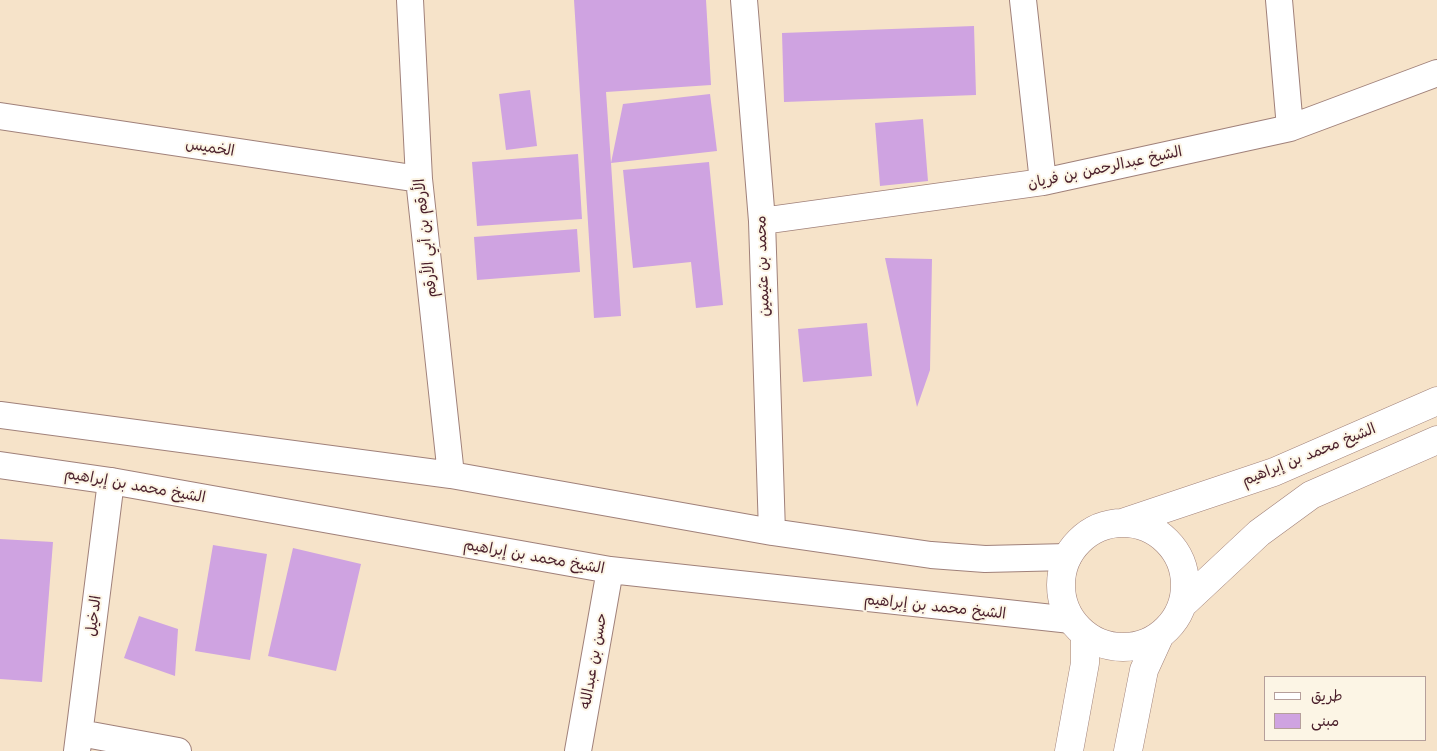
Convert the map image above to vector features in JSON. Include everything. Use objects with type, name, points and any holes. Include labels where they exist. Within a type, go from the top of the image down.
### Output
[{"type":"main road","name":"الشيخ محمد بن إبراهيم","points":[[1122,522],[1274,472],[1437,401]]},
{"type":"main road","points":[[1078,628],[1103,644],[1123,647],[1142,644],[1160,635],[1174,621],[1183,604],[1259,533],[1311,495],[1437,440]]},
{"type":"main road","points":[[1069,751],[1085,663],[1078,628],[1063,603],[1060,584],[1064,565],[1068,557],[1086,535],[1103,526],[1122,522],[1141,525],[1159,533],[1174,547],[1183,565],[1186,584],[1183,604]]},
{"type":"main road","points":[[1128,751],[1144,670],[1160,635]]},
{"type":"street","name":"الأرقم بن أبي الأرقم","points":[[410,0],[419,179],[451,475]]},
{"type":"street","name":"محمد بن عثيمين","points":[[744,0],[762,221],[772,532]]},
{"type":"street","points":[[1023,0],[1043,182]]},
{"type":"street","points":[[1279,0],[1290,128]]},
{"type":"street","name":"الشيخ عبدالرحمن بن فريان","points":[[762,221],[1043,182],[1290,128],[1437,73]]},
{"type":"street","name":"الخميس","points":[[0,116],[419,179]]},
{"type":"street","points":[[0,416],[451,475],[772,532],[931,555],[985,559],[1068,557]]},
{"type":"street","name":"الشيخ محمد بن إبراهيم","points":[[0,465],[111,481],[610,570],[1078,628]]},
{"type":"street","name":"الدخيل","points":[[79,742],[111,481]]},
{"type":"street","name":"حسن بن عبدالله","points":[[578,751],[610,570]]},
{"type":"street","points":[[79,742],[178,751]]},
{"type":"building","points":[[574,0],[706,0],[711,85],[606,92],[621,316],[594,318]]},
{"type":"building","points":[[974,26],[976,95],[784,102],[782,33]]},
{"type":"building","points":[[530,90],[537,146],[506,150],[499,94]]},
{"type":"building","points":[[710,94],[717,151],[611,163],[623,104]]},
{"type":"building","points":[[923,119],[928,181],[880,186],[875,123]]},
{"type":"building","points":[[578,154],[582,219],[477,226],[472,162]]},
{"type":"building","points":[[709,162],[723,305],[696,308],[691,262],[633,268],[623,170]]},
{"type":"building","points":[[577,229],[580,272],[477,280],[474,237]]},
{"type":"building","points":[[885,258],[932,259],[930,370],[917,407]]},
{"type":"building","points":[[867,323],[872,376],[803,382],[798,329]]},
{"type":"building","points":[[0,539],[53,542],[42,682],[0,679]]},
{"type":"building","points":[[213,545],[267,554],[250,660],[195,651]]},
{"type":"building","points":[[293,548],[361,564],[336,671],[268,656]]},
{"type":"building","points":[[139,616],[178,629],[175,676],[124,658]]}]
